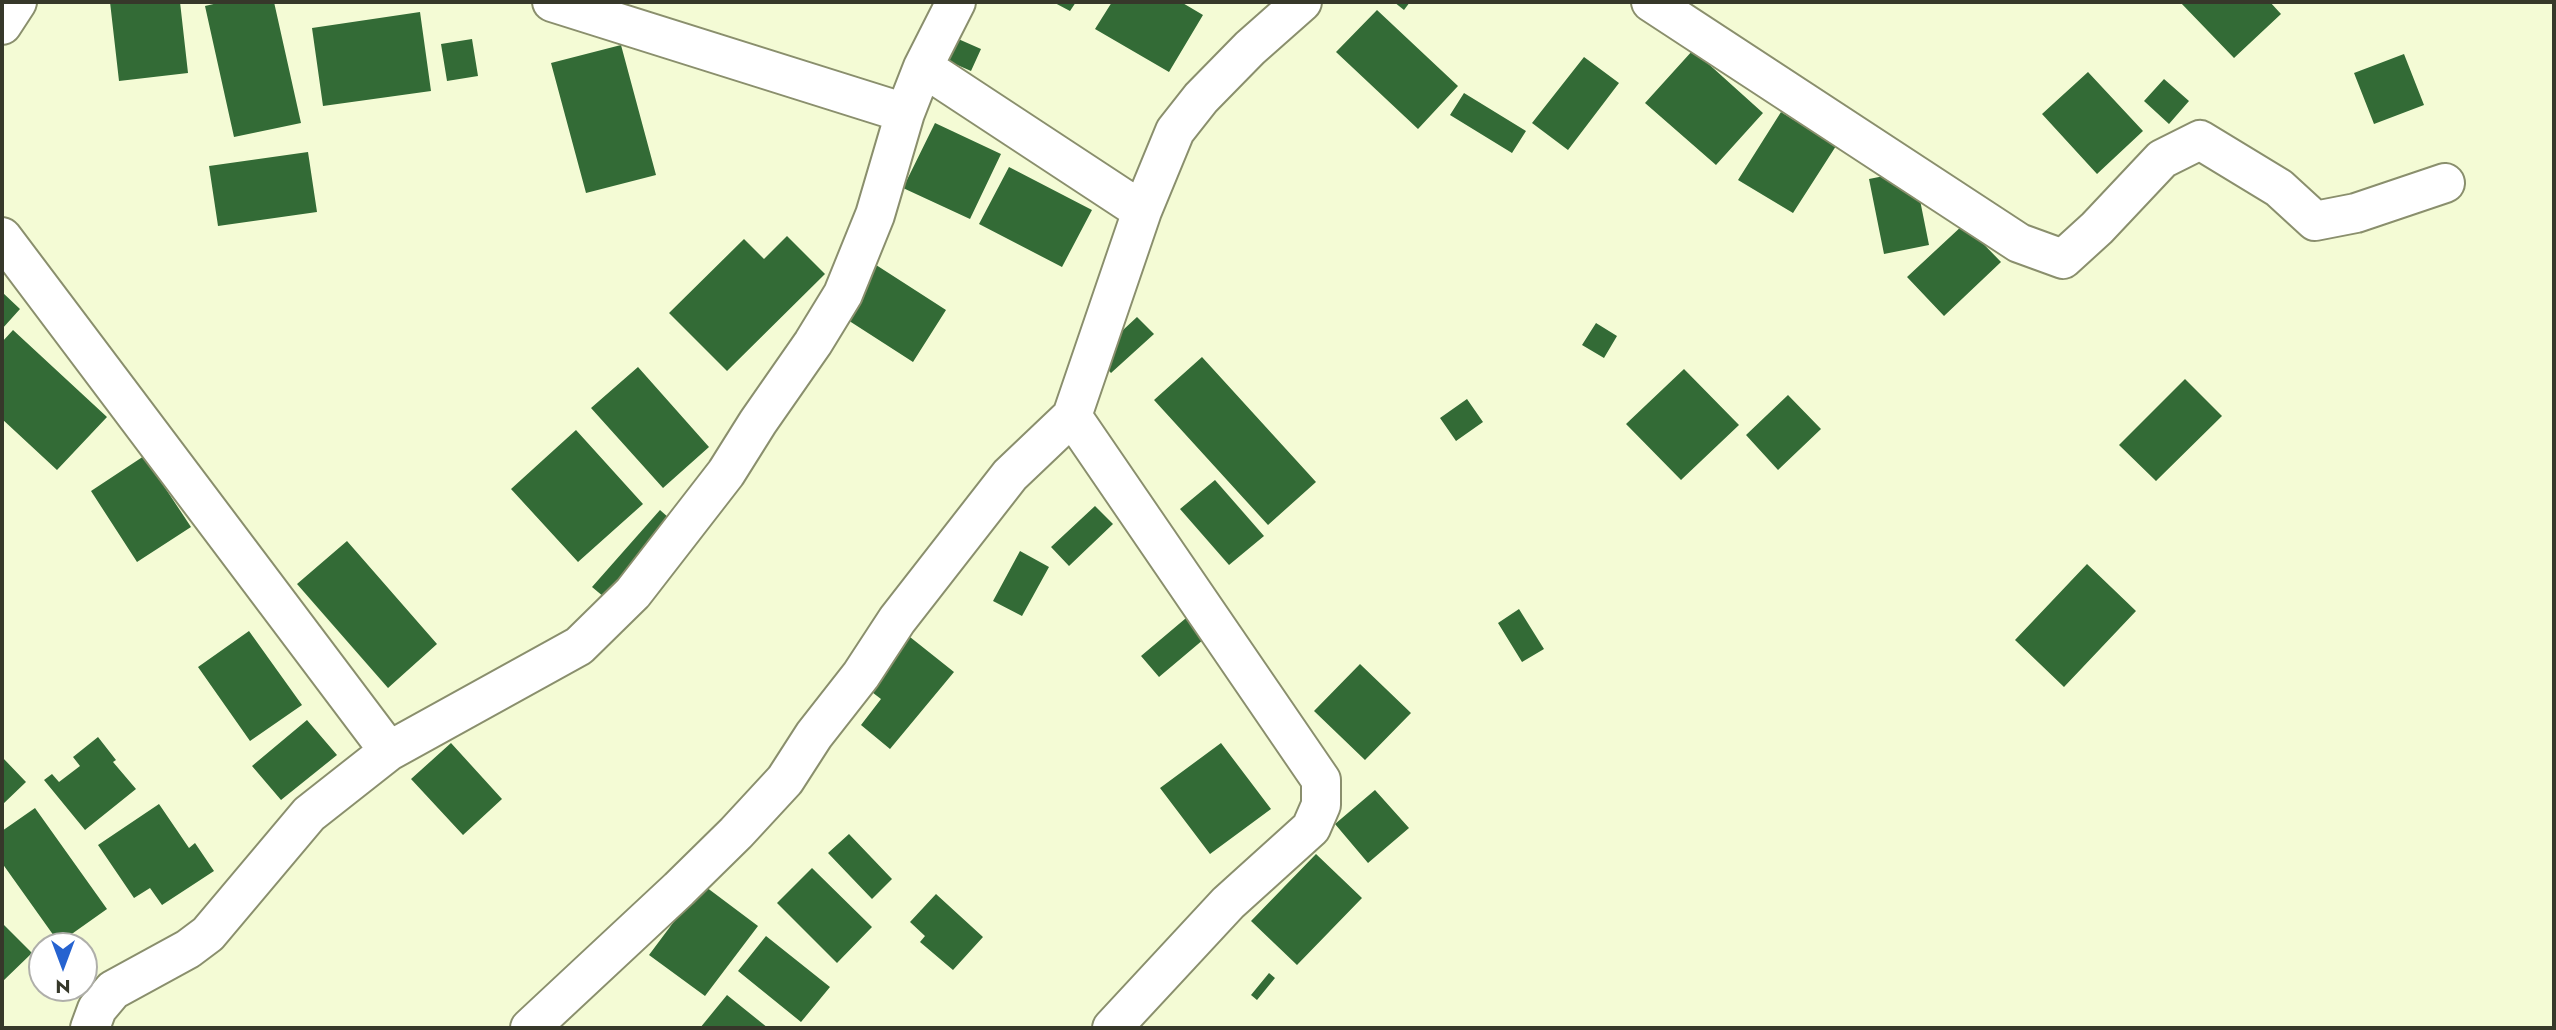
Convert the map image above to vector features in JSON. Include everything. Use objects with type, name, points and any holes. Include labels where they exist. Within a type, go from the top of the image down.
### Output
[{"type":"street","points":[[2,25],[17,2]]},
{"type":"street","points":[[552,2],[905,113]]},
{"type":"street","points":[[90,1028],[97,1009],[113,990],[188,949],[208,934],[309,814],[389,751],[579,646],[634,593],[726,473],[843,294],[875,215],[905,113],[923,66],[956,2]]},
{"type":"street","points":[[530,1028],[679,889],[785,780],[897,620],[1010,475],[1072,416],[1143,212],[1175,131],[1250,48],[1302,2]]},
{"type":"street","points":[[1651,2],[2019,243],[2063,259],[2097,228],[2162,159],[2200,140],[2278,188],[2315,221],[2356,213],[2445,183]]},
{"type":"street","points":[[923,66],[1143,212]]},
{"type":"street","points":[[2,237],[389,751]]},
{"type":"street","points":[[1072,416],[1321,780],[1321,806],[1311,828],[1228,903],[1112,1028]]},
{"type":"building","points":[[110,2],[180,2],[188,73],[119,81]]},
{"type":"building","points":[[222,2],[274,2],[301,123],[234,137],[205,6]]},
{"type":"building","points":[[1053,2],[1076,2],[1070,11]]},
{"type":"building","points":[[1112,2],[1181,2],[1203,15],[1169,72],[1095,29]]},
{"type":"building","points":[[1394,2],[1410,2],[1404,10]]},
{"type":"building","points":[[2180,2],[2270,2],[2281,14],[2234,58]]},
{"type":"building","points":[[1377,10],[1458,86],[1418,129],[1336,52]]},
{"type":"building","points":[[420,12],[431,91],[323,106],[312,28]]},
{"type":"building","points":[[956,38],[981,49],[971,71],[946,60]]},
{"type":"building","points":[[472,39],[478,76],[447,81],[441,44]]},
{"type":"building","points":[[621,45],[656,175],[586,193],[551,63]]},
{"type":"building","points":[[1693,50],[1763,113],[1716,165],[1645,103]]},
{"type":"building","points":[[2404,54],[2424,105],[2374,124],[2354,73]]},
{"type":"building","points":[[1584,57],[1619,83],[1568,150],[1532,123]]},
{"type":"building","points":[[2088,72],[2143,131],[2097,174],[2042,114]]},
{"type":"building","points":[[2164,79],[2189,101],[2169,124],[2144,101]]},
{"type":"building","points":[[1464,93],[1526,131],[1512,153],[1450,115]]},
{"type":"building","points":[[1781,112],[1836,146],[1793,213],[1738,180]]},
{"type":"building","points":[[935,123],[1001,154],[970,219],[903,188]]},
{"type":"building","points":[[308,152],[317,212],[218,226],[209,166]]},
{"type":"building","points":[[1009,167],[1092,210],[1062,267],[979,224]]},
{"type":"building","points":[[1914,170],[1929,245],[1884,254],[1869,179]]},
{"type":"building","points":[[1964,224],[2001,262],[1944,316],[1907,277]]},
{"type":"building","points":[[787,236],[825,274],[727,371],[669,313],[744,239],[764,259]]},
{"type":"building","points":[[873,263],[946,310],[913,362],[840,315]]},
{"type":"building","points":[[2,292],[20,309],[2,329]]},
{"type":"building","points":[[1137,317],[1154,334],[1111,373],[1095,356]]},
{"type":"building","points":[[1596,323],[1617,336],[1604,358],[1582,345]]},
{"type":"building","points":[[13,330],[107,417],[57,470],[2,419],[2,342]]},
{"type":"building","points":[[1202,357],[1316,482],[1268,525],[1154,400]]},
{"type":"building","points":[[638,367],[709,447],[663,488],[591,408]]},
{"type":"building","points":[[1684,369],[1739,425],[1681,480],[1626,424]]},
{"type":"building","points":[[2185,379],[2222,416],[2156,481],[2119,445]]},
{"type":"building","points":[[1788,395],[1821,429],[1778,470],[1746,435]]},
{"type":"building","points":[[1467,399],[1483,422],[1456,441],[1440,418]]},
{"type":"building","points":[[576,430],[643,504],[578,562],[511,489]]},
{"type":"building","points":[[144,456],[191,527],[137,562],[91,491]]},
{"type":"building","points":[[1215,480],[1264,536],[1229,565],[1180,509]]},
{"type":"building","points":[[1095,506],[1113,524],[1069,566],[1051,547]]},
{"type":"building","points":[[660,510],[678,526],[610,602],[592,587]]},
{"type":"building","points":[[347,541],[437,644],[388,688],[297,584]]},
{"type":"building","points":[[1020,551],[1049,567],[1022,616],[993,601]]},
{"type":"building","points":[[2087,564],[2136,611],[2064,687],[2015,640]]},
{"type":"building","points":[[1519,609],[1544,649],[1522,662],[1498,623]]},
{"type":"building","points":[[1192,613],[1210,634],[1159,677],[1141,656]]},
{"type":"building","points":[[249,631],[302,705],[250,741],[198,667]]},
{"type":"building","points":[[910,637],[954,672],[890,749],[861,725],[881,699],[868,689]]},
{"type":"building","points":[[1360,664],[1411,713],[1365,760],[1314,711]]},
{"type":"building","points":[[307,720],[337,755],[281,800],[252,766]]},
{"type":"building","points":[[98,737],[116,760],[113,762],[136,789],[85,830],[44,780],[52,774],[59,782],[80,766],[73,757]]},
{"type":"building","points":[[451,743],[502,799],[463,835],[411,779]]},
{"type":"building","points":[[1221,743],[1271,809],[1210,854],[1160,788]]},
{"type":"building","points":[[2,757],[26,782],[2,805]]},
{"type":"building","points":[[1375,790],[1409,828],[1368,863],[1335,824]]},
{"type":"building","points":[[159,804],[189,848],[195,843],[214,871],[162,905],[150,888],[134,898],[98,845]]},
{"type":"building","points":[[35,808],[107,909],[75,932],[51,932],[2,863],[2,831]]},
{"type":"building","points":[[849,834],[892,879],[872,899],[828,853]]},
{"type":"building","points":[[1316,854],[1362,898],[1297,965],[1251,921]]},
{"type":"building","points":[[812,868],[872,927],[837,963],[777,903]]},
{"type":"building","points":[[702,884],[758,926],[705,996],[649,955]]},
{"type":"building","points":[[936,894],[983,937],[953,970],[920,942],[925,936],[910,922]]},
{"type":"building","points":[[2,923],[28,949],[28,957],[2,982]]},
{"type":"building","points":[[766,936],[830,987],[801,1022],[738,971]]},
{"type":"building","points":[[1269,973],[1275,978],[1257,1000],[1251,995]]},
{"type":"building","points":[[727,995],[768,1028],[700,1028]]}]
